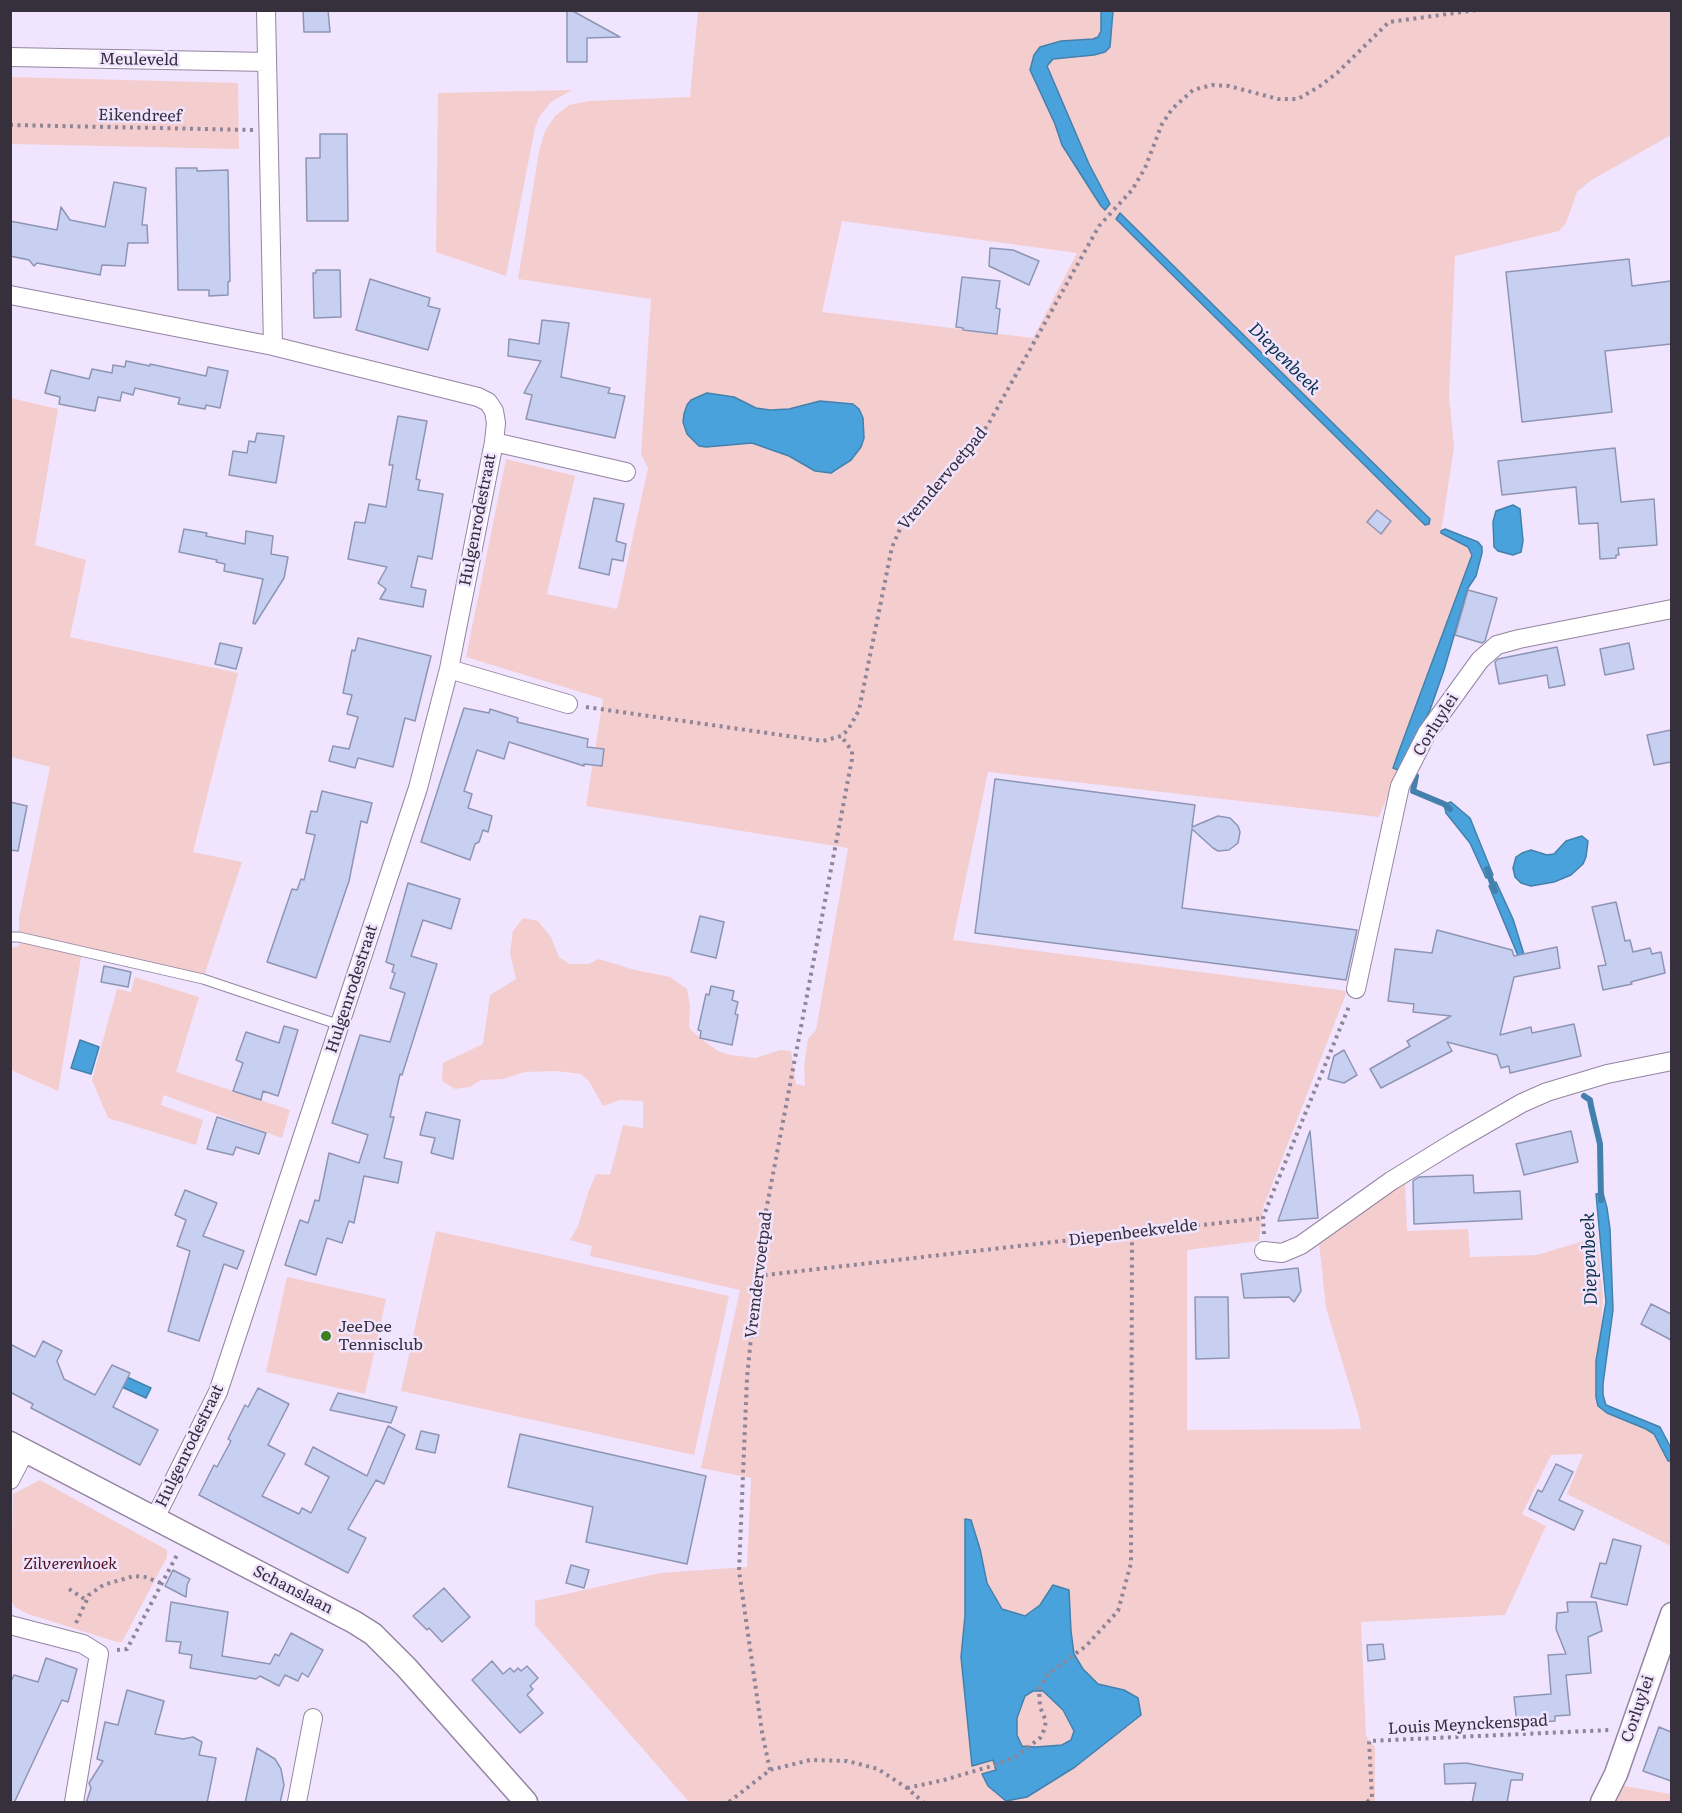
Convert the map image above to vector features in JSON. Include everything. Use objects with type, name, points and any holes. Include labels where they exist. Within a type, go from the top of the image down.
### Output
[{"type":"street","points":[[266,10],[273,345]]},
{"type":"street","name":"Meuleveld","points":[[10,57],[267,62]]},
{"type":"street","name":"Hulgenrodestraat","points":[[10,295],[273,345],[478,397],[488,402],[494,411],[496,423],[449,669],[418,788],[218,1392],[155,1518]]},
{"type":"street","name":"Hulgenrodestraat","points":[[494,442],[626,472]]},
{"type":"street","name":"Corluylei","points":[[1356,989],[1400,786],[1427,734],[1480,660],[1497,645],[1519,639],[1671,609]]},
{"type":"street","points":[[449,669],[568,704]]},
{"type":"street","points":[[1264,1251],[1282,1253],[1301,1245],[1390,1181],[1530,1099],[1607,1074],[1671,1061]]},
{"type":"street","points":[[10,1480],[18,1447]]},
{"type":"street","name":"Schanslaan","points":[[18,1447],[373,1634],[406,1667],[526,1803]]},
{"type":"street","name":"Corluylei","points":[[1602,1803],[1616,1774],[1671,1617]]},
{"type":"street","points":[[10,1625],[83,1644],[99,1654],[75,1803]]},
{"type":"street","points":[[297,1803],[313,1718]]},
{"type":"lane","points":[[10,937],[20,937],[203,980],[340,1025]]},
{"type":"path","name":"Vremdervoetpad","points":[[770,1770],[762,1732],[739,1571],[747,1378],[757,1276],[761,1237],[852,759],[852,751],[841,736],[852,725],[859,710],[892,547],[900,529],[977,441],[989,423],[1099,226],[1132,190],[1145,168],[1162,124],[1172,109],[1193,90],[1202,87],[1229,86],[1278,99],[1298,99],[1337,73],[1389,22],[1477,10]]},
{"type":"path","name":"Eikendreef","points":[[10,125],[269,131]]},
{"type":"path","points":[[568,704],[823,741],[841,736]]},
{"type":"path","name":"Diepenbeekvelde","points":[[757,1276],[1263,1218],[1356,989]]},
{"type":"path","points":[[907,1788],[994,1765],[1017,1756],[1040,1738],[1046,1721],[1040,1707],[1039,1689],[1048,1674],[1086,1646],[1118,1611],[1131,1563],[1132,1233]]},
{"type":"path","points":[[99,1654],[127,1649],[187,1536]]},
{"type":"path","points":[[69,1640],[86,1599],[103,1586],[134,1576],[161,1583]]},
{"type":"path","points":[[69,1589],[86,1599]]},
{"type":"path","name":"Louis Meynckenspad","points":[[1367,1803],[1372,1798],[1369,1742],[1632,1729]]},
{"type":"path","points":[[729,1803],[770,1770],[810,1760],[847,1761],[878,1769],[907,1788],[923,1803]]},
{"type":"green space","points":[[698,11],[1671,11],[1671,135],[1590,181],[1577,192],[1566,223],[1559,231],[1455,256],[1449,396],[1454,447],[1441,533],[1480,550],[1401,764],[1379,817],[988,772],[953,940],[1347,991],[1263,1208],[1259,1241],[1187,1250],[1187,1430],[1361,1429],[1326,1308],[1319,1243],[1405,1182],[1407,1231],[1468,1229],[1470,1257],[1537,1255],[1597,1237],[1603,1296],[1599,1375],[1601,1406],[1660,1429],[1671,1461],[1671,1546],[1567,1494],[1583,1454],[1551,1455],[1522,1514],[1546,1526],[1505,1615],[1361,1622],[1366,1736],[1375,1747],[1375,1802],[689,1802],[535,1625],[535,1601],[660,1573],[747,1567],[751,1478],[701,1468],[740,1290],[590,1256],[592,1246],[570,1240],[578,1226],[596,1174],[610,1175],[623,1125],[643,1128],[643,1101],[620,1100],[603,1106],[589,1081],[581,1074],[556,1071],[525,1072],[503,1079],[481,1080],[470,1087],[455,1089],[442,1081],[443,1063],[483,1044],[490,995],[516,979],[510,953],[513,931],[523,918],[538,921],[551,937],[559,957],[569,964],[588,964],[599,959],[635,970],[670,977],[687,989],[690,1006],[689,1028],[700,1038],[718,1051],[730,1055],[756,1058],[780,1050],[791,1051],[796,1084],[805,1086],[804,1066],[808,1039],[816,1030],[848,848],[586,806],[603,699],[466,657],[506,459],[575,476],[547,594],[617,609],[648,468],[641,454],[651,299],[518,279],[539,152],[545,131],[555,116],[569,105],[589,101],[690,97]],"holes":[[[842,221],[1077,253],[1033,338],[822,312]],[[707,393],[734,397],[756,408],[770,410],[789,409],[820,401],[844,402],[863,418],[864,438],[861,447],[851,460],[836,472],[831,473],[815,472],[789,456],[752,443],[716,447],[687,434],[683,422],[691,400]]]},
{"type":"green space","points":[[11,77],[238,83],[239,149],[11,144]]},
{"type":"green space","points":[[572,90],[551,102],[539,117],[535,128],[506,276],[436,252],[438,93]]},
{"type":"green space","points":[[11,398],[58,409],[35,545],[86,560],[70,637],[238,673],[193,852],[242,862],[203,979],[82,952],[58,1091],[11,1070],[11,948],[19,946],[19,918],[50,767],[11,757]]},
{"type":"green space","points":[[135,977],[199,997],[176,1072],[290,1110],[282,1138],[164,1095],[161,1105],[203,1120],[196,1145],[108,1118],[92,1080],[117,989],[131,992]]},
{"type":"green space","points":[[436,1231],[729,1296],[694,1455],[401,1391]]},
{"type":"green space","name":"JeeDee Tennisclub","points":[[287,1277],[386,1299],[365,1394],[266,1372]]},
{"type":"green space","name":"Zilverenhoek","points":[[40,1480],[167,1550],[167,1557],[122,1642],[28,1614],[15,1607],[11,1600],[13,1494]]},
{"type":"green space","points":[[1624,1786],[1671,1794],[1671,1802],[1614,1802]]},
{"type":"water","points":[[1101,11],[1113,11],[1110,47],[1105,52],[1094,55],[1053,59],[1047,66],[1089,164],[1110,204],[1105,210],[1062,145],[1055,124],[1030,70],[1034,55],[1040,47],[1061,41],[1098,37],[1101,31]]},
{"type":"water","points":[[1120,213],[1430,519],[1429,524],[1425,525],[1116,219]]},
{"type":"water","points":[[707,393],[734,397],[756,408],[770,410],[789,409],[820,401],[853,404],[859,409],[863,418],[864,438],[861,447],[851,460],[831,473],[815,471],[789,456],[752,443],[699,446],[687,434],[683,422],[684,414],[691,400]]},
{"type":"water","points":[[1513,505],[1520,509],[1523,541],[1521,552],[1513,555],[1498,551],[1494,547],[1493,522],[1496,511]]},
{"type":"water","points":[[1445,529],[1478,542],[1482,547],[1482,553],[1476,576],[1468,588],[1430,710],[1401,771],[1393,768],[1472,555],[1468,547],[1441,533]]},
{"type":"water","points":[[1451,802],[1470,818],[1493,875],[1486,878],[1470,843],[1446,813],[1444,804]]},
{"type":"water","points":[[1582,836],[1588,841],[1586,857],[1583,864],[1571,875],[1554,882],[1531,886],[1521,883],[1515,877],[1513,868],[1516,857],[1522,853],[1531,850],[1547,855],[1554,854],[1566,841]]},
{"type":"water","points":[[1496,882],[1513,919],[1526,961],[1521,963],[1489,886]]},
{"type":"water","points":[[80,1040],[99,1047],[91,1074],[71,1068]]},
{"type":"water","points":[[1603,1193],[1610,1229],[1613,1310],[1603,1395],[1606,1405],[1660,1427],[1671,1448],[1671,1461],[1668,1461],[1654,1434],[1607,1413],[1598,1406],[1596,1361],[1606,1302],[1596,1194]]},
{"type":"water","points":[[127,1377],[151,1388],[146,1398],[122,1387]]},
{"type":"water","points":[[965,1519],[971,1520],[987,1583],[1002,1609],[1025,1616],[1040,1605],[1053,1585],[1069,1590],[1074,1654],[1083,1669],[1098,1684],[1124,1690],[1138,1698],[1141,1715],[1075,1767],[1027,1797],[1006,1801],[988,1786],[982,1774],[996,1770],[993,1760],[972,1766],[961,1657],[965,1616]],"holes":[[[1033,1691],[1043,1691],[1063,1710],[1074,1731],[1071,1740],[1062,1745],[1022,1746],[1017,1735],[1017,1718],[1025,1696]]]},
{"type":"building","points":[[303,10],[328,10],[330,32],[304,32]]},
{"type":"building","points":[[567,10],[571,10],[620,37],[587,38],[587,62],[567,62]]},
{"type":"building","points":[[320,134],[347,134],[348,221],[307,221],[306,158],[320,158]]},
{"type":"building","points":[[176,168],[197,168],[197,171],[228,170],[230,281],[228,282],[228,295],[209,296],[209,290],[178,290]]},
{"type":"building","points":[[114,182],[146,188],[142,225],[147,225],[148,243],[128,243],[125,266],[102,265],[100,275],[37,263],[34,266],[29,260],[10,256],[10,221],[57,230],[61,207],[70,220],[105,227]]},
{"type":"building","points":[[990,248],[1013,250],[1039,261],[1029,285],[989,266]]},
{"type":"building","points":[[1629,259],[1632,286],[1671,281],[1671,344],[1605,351],[1612,412],[1522,422],[1506,272]]},
{"type":"building","points":[[316,270],[340,270],[341,317],[314,318],[313,273],[316,273]]},
{"type":"building","points":[[962,277],[1000,281],[996,308],[1000,309],[997,334],[956,327]]},
{"type":"building","points":[[370,279],[430,298],[428,306],[440,309],[428,350],[356,330]]},
{"type":"building","points":[[542,320],[569,323],[561,377],[610,388],[608,393],[625,396],[615,438],[526,419],[532,395],[524,393],[541,361],[508,356],[509,339],[539,344]]},
{"type":"building","points":[[126,361],[206,376],[208,367],[228,371],[220,408],[206,405],[205,409],[178,404],[180,398],[135,388],[133,395],[122,392],[120,401],[98,397],[95,411],[59,404],[60,397],[45,393],[51,370],[89,379],[92,369],[112,373],[113,365],[125,367]]},
{"type":"building","points":[[398,416],[427,421],[416,479],[420,480],[418,490],[443,494],[432,559],[418,556],[411,587],[426,590],[423,607],[380,599],[386,589],[378,583],[387,567],[348,559],[355,522],[365,523],[369,504],[386,507],[393,465],[389,465]]},
{"type":"building","points":[[257,433],[284,436],[276,483],[229,475],[233,451],[247,453],[249,441],[255,442]]},
{"type":"building","points":[[1615,448],[1621,502],[1654,499],[1657,545],[1618,548],[1619,555],[1616,555],[1616,558],[1600,559],[1598,523],[1579,524],[1576,487],[1502,495],[1498,461]]},
{"type":"building","points":[[594,498],[624,504],[616,541],[626,544],[623,561],[612,559],[609,575],[579,568]]},
{"type":"building","points":[[1377,510],[1391,521],[1381,534],[1367,522]]},
{"type":"building","points":[[184,529],[245,544],[246,531],[273,536],[271,554],[288,557],[284,578],[255,624],[253,623],[263,579],[224,571],[225,564],[216,562],[217,560],[179,552]]},
{"type":"building","points":[[1468,590],[1497,598],[1485,641],[1482,643],[1455,635]]},
{"type":"building","points":[[358,638],[431,656],[415,721],[405,718],[393,767],[358,758],[355,768],[329,761],[333,746],[349,749],[358,717],[347,714],[352,695],[343,693],[352,650],[355,651]]},
{"type":"building","points":[[220,643],[242,648],[236,669],[215,664]]},
{"type":"building","points":[[1629,643],[1634,669],[1605,675],[1600,649]]},
{"type":"building","points":[[1557,647],[1565,685],[1549,688],[1547,675],[1499,684],[1495,662],[1498,659]]},
{"type":"building","points":[[464,708],[489,713],[490,709],[518,718],[517,722],[588,739],[587,747],[604,749],[602,766],[584,764],[584,766],[509,742],[504,759],[477,750],[464,791],[472,794],[468,808],[492,816],[488,832],[483,830],[470,860],[421,842]]},
{"type":"building","points":[[1671,730],[1671,762],[1654,765],[1647,735]]},
{"type":"building","points":[[995,779],[1195,805],[1192,827],[1218,816],[1230,818],[1238,826],[1240,832],[1238,843],[1229,850],[1218,851],[1192,829],[1182,908],[1357,930],[1346,980],[975,933]]},
{"type":"building","points":[[322,791],[372,803],[367,823],[361,821],[349,881],[316,978],[267,962],[292,889],[297,890],[301,879],[304,880],[315,835],[306,833],[311,811],[317,812]]},
{"type":"building","points":[[10,802],[27,806],[18,851],[10,850]]},
{"type":"building","points":[[408,883],[460,899],[451,929],[423,920],[411,956],[437,964],[402,1075],[400,1074],[390,1117],[394,1117],[384,1158],[402,1162],[398,1183],[364,1176],[354,1223],[349,1221],[342,1243],[327,1238],[316,1275],[285,1265],[300,1220],[308,1223],[315,1200],[319,1201],[329,1153],[359,1163],[368,1135],[332,1123],[360,1035],[390,1042],[405,993],[390,988],[395,973],[392,972],[394,965],[386,962]]},
{"type":"building","points":[[1616,902],[1625,941],[1630,940],[1633,952],[1650,948],[1652,954],[1661,952],[1665,973],[1631,982],[1632,984],[1603,990],[1598,966],[1606,965],[1592,907]]},
{"type":"building","points":[[700,916],[724,922],[716,958],[691,952]]},
{"type":"building","points":[[1437,930],[1512,950],[1514,956],[1557,947],[1560,968],[1514,977],[1500,1035],[1531,1027],[1532,1033],[1574,1024],[1581,1056],[1510,1073],[1509,1066],[1501,1068],[1497,1055],[1447,1042],[1452,1051],[1381,1088],[1370,1069],[1410,1046],[1407,1041],[1451,1016],[1413,1012],[1414,1004],[1388,1001],[1395,949],[1432,953]]},
{"type":"building","points":[[104,966],[131,972],[128,987],[101,982]]},
{"type":"building","points":[[711,986],[734,991],[732,1000],[738,1002],[732,1045],[700,1038],[701,1031],[698,1030],[706,994],[709,995]]},
{"type":"building","points":[[284,1026],[298,1030],[278,1096],[263,1091],[261,1100],[233,1091],[243,1063],[236,1060],[246,1032],[279,1043]]},
{"type":"building","points":[[1344,1050],[1357,1075],[1344,1083],[1328,1079],[1334,1056]]},
{"type":"building","points":[[426,1112],[460,1120],[453,1159],[431,1153],[435,1138],[420,1135]]},
{"type":"building","points":[[217,1117],[266,1133],[259,1154],[236,1147],[233,1155],[207,1149]]},
{"type":"building","points":[[1310,1131],[1318,1218],[1278,1221]]},
{"type":"building","points":[[1571,1131],[1578,1162],[1524,1175],[1516,1144]]},
{"type":"building","points":[[1473,1175],[1474,1193],[1520,1191],[1522,1219],[1414,1224],[1413,1181],[1419,1177]]},
{"type":"building","points":[[185,1190],[217,1203],[203,1236],[244,1251],[237,1269],[224,1264],[199,1341],[168,1331],[190,1251],[177,1246],[186,1220],[175,1215]]},
{"type":"building","points":[[1298,1268],[1301,1291],[1294,1302],[1289,1297],[1244,1298],[1241,1274]]},
{"type":"building","points":[[1195,1297],[1228,1297],[1229,1358],[1196,1359]]},
{"type":"building","points":[[1651,1304],[1671,1314],[1671,1340],[1641,1324]]},
{"type":"building","points":[[43,1341],[62,1351],[57,1361],[64,1379],[95,1395],[112,1365],[130,1373],[113,1407],[158,1430],[140,1465],[31,1408],[33,1404],[10,1392],[10,1344],[35,1357]]},
{"type":"building","points":[[258,1388],[289,1404],[268,1445],[285,1454],[262,1496],[299,1514],[302,1508],[311,1513],[329,1477],[305,1464],[313,1447],[367,1476],[388,1426],[405,1435],[384,1484],[376,1480],[348,1529],[366,1538],[348,1573],[199,1495],[214,1465],[217,1467],[231,1441],[228,1439],[245,1405],[248,1407]]},
{"type":"building","points":[[338,1393],[397,1407],[391,1423],[330,1410]]},
{"type":"building","points":[[421,1431],[439,1435],[435,1453],[416,1449]]},
{"type":"building","points":[[520,1434],[706,1476],[687,1564],[586,1542],[593,1507],[508,1487]]},
{"type":"building","points":[[1556,1464],[1573,1472],[1559,1500],[1583,1511],[1574,1530],[1529,1509],[1538,1490],[1542,1492]]},
{"type":"building","points":[[1613,1539],[1641,1546],[1627,1605],[1591,1597],[1600,1563],[1606,1564]]},
{"type":"building","points":[[571,1565],[589,1570],[584,1588],[566,1583]]},
{"type":"building","points":[[173,1570],[190,1579],[186,1597],[165,1586]]},
{"type":"building","points":[[444,1588],[470,1617],[442,1642],[413,1616]]},
{"type":"building","points":[[171,1602],[228,1612],[222,1656],[270,1664],[275,1654],[279,1656],[291,1633],[323,1650],[308,1677],[302,1673],[298,1681],[285,1675],[279,1686],[260,1676],[256,1679],[190,1668],[192,1655],[179,1653],[181,1642],[166,1641]]},
{"type":"building","points":[[1567,1602],[1596,1602],[1602,1631],[1588,1637],[1591,1673],[1566,1675],[1570,1715],[1555,1716],[1555,1721],[1517,1724],[1514,1697],[1551,1694],[1548,1655],[1566,1654],[1556,1629],[1557,1613],[1568,1612]]},
{"type":"building","points":[[1383,1644],[1385,1659],[1368,1661],[1367,1645]]},
{"type":"building","points":[[46,1658],[77,1669],[68,1702],[62,1700],[14,1803],[10,1803],[10,1683],[14,1675],[38,1682]]},
{"type":"building","points":[[492,1661],[503,1674],[510,1668],[514,1672],[518,1668],[521,1671],[527,1666],[538,1678],[530,1686],[533,1689],[527,1695],[543,1713],[520,1733],[472,1680]]},
{"type":"building","points":[[127,1690],[164,1701],[155,1734],[183,1739],[193,1737],[202,1742],[199,1755],[216,1758],[207,1803],[86,1803],[91,1788],[89,1783],[103,1761],[97,1759],[105,1722],[118,1725]]},
{"type":"building","points":[[1659,1727],[1671,1732],[1671,1781],[1643,1771]]},
{"type":"building","points":[[257,1748],[275,1759],[281,1769],[284,1785],[280,1803],[245,1803]]},
{"type":"building","points":[[1466,1763],[1523,1774],[1522,1780],[1511,1780],[1507,1803],[1472,1803],[1476,1783],[1445,1784],[1444,1764]]},
{"type":"waterway","name":"Diepenbeek","points":[[1416,776],[1413,791],[1444,804],[1450,809]]},
{"type":"waterway","name":"Diepenbeek","points":[[1487,869],[1495,891]]},
{"type":"waterway","name":"Diepenbeek","points":[[1584,1096],[1590,1100],[1600,1144],[1601,1200]]},
{"type":"place","name":"JeeDee Tennisclub","points":[[326,1336]]}]
